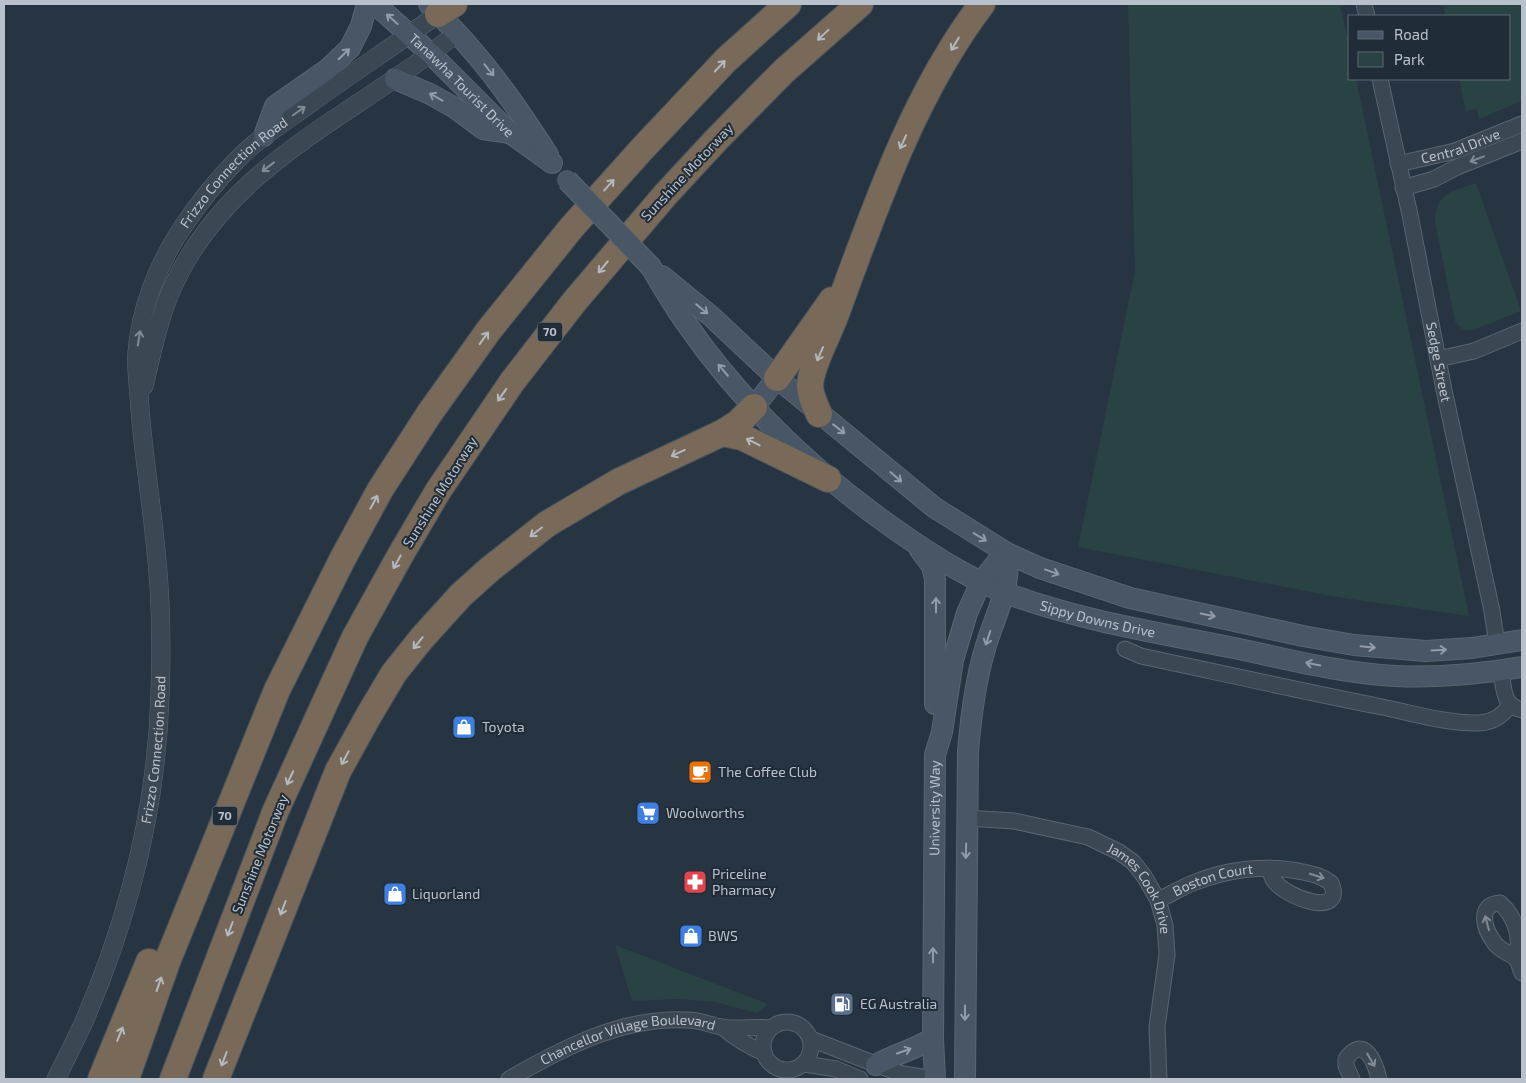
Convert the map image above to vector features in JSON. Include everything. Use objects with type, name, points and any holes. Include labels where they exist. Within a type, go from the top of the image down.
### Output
[{"type":"highway","name":"70","points":[[126,1079],[167,962],[277,690],[342,560],[380,490],[429,414],[489,330],[566,234],[642,148],[726,60],[788,4]]},
{"type":"highway","name":"Sunshine Motorway","points":[[174,1079],[276,810],[356,637],[438,491],[517,374],[574,302],[666,194],[784,71],[860,4]]},
{"type":"highway","points":[[819,414],[811,393],[811,378],[902,144],[946,60],[982,4]]},
{"type":"highway","points":[[776,378],[850,276]]},
{"type":"highway","points":[[216,1079],[338,771],[394,672],[460,595],[490,568],[547,524],[618,482],[722,433],[738,422],[754,407]]},
{"type":"highway","points":[[722,433],[742,437],[828,479]]},
{"type":"highway","points":[[101,1079],[173,904],[213,800],[282,644],[342,560]]},
{"type":"main road","points":[[264,136],[275,106],[328,69],[350,48],[361,26],[367,4]]},
{"type":"main road","name":"Tanawha Tourist Drive","points":[[375,4],[431,54],[510,133],[552,163],[651,267],[712,317],[776,378]]},
{"type":"main road","name":"Tanawha Tourist Drive","points":[[440,7],[457,33],[520,110],[552,163]]},
{"type":"main road","points":[[395,79],[438,98],[483,129],[510,133]]},
{"type":"main road","name":"Tanawha Tourist Drive","points":[[651,267],[693,334],[754,407]]},
{"type":"main road","points":[[754,407],[776,378]]},
{"type":"main road","name":"Sippy Downs Drive","points":[[776,378],[934,508],[1006,552],[1040,568],[1130,598],[1354,645],[1426,651],[1497,645],[1522,640]]},
{"type":"main road","name":"Sippy Downs Drive","points":[[754,407],[828,479],[907,538],[956,569],[981,582],[1050,608],[1092,619],[1330,668],[1396,676],[1465,674],[1522,667]]},
{"type":"main road","points":[[907,538],[921,551],[929,562],[935,579],[935,758]]},
{"type":"main road","points":[[965,1079],[968,751],[972,704],[985,647],[1004,592],[1008,568],[1006,552]]},
{"type":"main road","name":"University Way","points":[[934,1079],[935,758],[942,732],[953,660],[967,613],[981,582],[1006,552]]},
{"type":"main road","points":[[1497,645],[1501,670]]},
{"type":"main road","points":[[934,818],[966,818]]},
{"type":"main road","points":[[876,1065],[892,1055],[922,1045],[933,1038]]},
{"type":"street","name":"Frizzo Connection Road","points":[[56,1079],[82,1025],[104,972],[120,926],[134,877],[147,818],[156,760],[160,696],[161,604],[140,404],[137,354],[141,326],[157,275],[182,228],[209,192],[236,161],[264,136],[410,34],[440,7]]},
{"type":"street","name":"Frizzo Connection Road","points":[[140,404],[168,298],[188,260],[210,226],[232,200],[262,171],[306,138],[431,54],[457,33]]},
{"type":"street","name":"Sedge Street","points":[[1380,80],[1492,611],[1497,645]]},
{"type":"street","name":"Central Drive","points":[[1398,164],[1455,151],[1522,124]]},
{"type":"street","name":"Central Drive","points":[[1403,188],[1434,179],[1457,167],[1522,142]]},
{"type":"street","points":[[1438,359],[1474,350],[1522,332]]},
{"type":"street","name":"Sippy Downs Drive","points":[[1125,649],[1141,656],[1457,722],[1479,723],[1492,721],[1516,708],[1506,697],[1501,670]]},
{"type":"street","name":"James Cook Drive","points":[[966,818],[1014,821],[1088,838],[1106,844],[1119,852],[1133,862],[1144,876],[1158,900],[1165,925],[1167,955],[1157,1027],[1159,1079]]},
{"type":"street","name":"Boston Court","points":[[1158,900],[1193,883],[1232,872],[1270,868]]},
{"type":"street","points":[[1516,959],[1522,973]]},
{"type":"street","name":"Chancellor Village Boulevard","points":[[509,1079],[579,1042],[619,1028],[660,1021],[688,1020],[722,1027],[771,1028]]},
{"type":"street","points":[[782,1022],[794,1023],[806,1030],[811,1039],[811,1052],[805,1064],[798,1069],[790,1071],[782,1070],[770,1064],[764,1053],[764,1039],[771,1028],[782,1022]]},
{"type":"street","name":"Chancellor Village Boulevard","points":[[722,1027],[749,1047],[764,1053]]},
{"type":"street","points":[[811,1039],[903,1074],[934,1079]]},
{"type":"street","points":[[1352,1079],[1346,1066],[1346,1059],[1351,1052],[1358,1050],[1365,1050],[1371,1056],[1379,1079]]},
{"type":"street","points":[[805,1064],[836,1069],[860,1079]]},
{"type":"green space","points":[[1128,4],[1340,4],[1348,41],[1348,80],[1356,80],[1469,616],[1337,597],[1078,547],[1135,271]]},
{"type":"green space","points":[[1443,4],[1522,4],[1522,101],[1479,119],[1477,109],[1466,111],[1459,80],[1511,80],[1511,15],[1446,15]]},
{"type":"green space","points":[[1476,183],[1521,311],[1473,330],[1467,330],[1462,329],[1455,321],[1435,222],[1438,205],[1442,199],[1453,191]]},
{"type":"green space","points":[[615,945],[768,1004],[758,1013],[715,1002],[679,999],[632,1001]]},
{"type":"place","name":"Toyota","points":[[464,727]]},
{"type":"place","name":"The Coffee Club","points":[[700,772]]},
{"type":"place","name":"Woolworths","points":[[648,813]]},
{"type":"place","name":"Priceline Pharmacy","points":[[695,882]]},
{"type":"place","name":"Liquorland","points":[[395,894]]},
{"type":"place","name":"BWS","points":[[691,936]]},
{"type":"place","name":"EG Australia","points":[[842,1004]]}]
